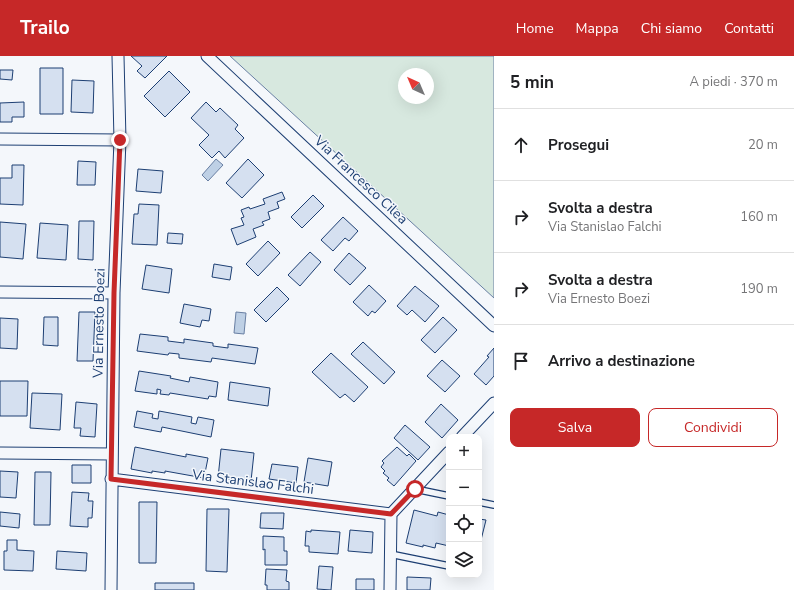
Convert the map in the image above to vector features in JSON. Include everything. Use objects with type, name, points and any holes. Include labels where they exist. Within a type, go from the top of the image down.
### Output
[{"type":"street","name":"Via Ernesto Boezi","points":[[111,590],[114,293],[120,140],[118,56]]},
{"type":"street","name":"Via Francesco Cilea","points":[[207,56],[494,326]]},
{"type":"street","points":[[0,139],[120,140]]},
{"type":"street","points":[[0,292],[114,293]]},
{"type":"street","points":[[465,434],[494,403]]},
{"type":"street","points":[[0,453],[112,454]]},
{"type":"street","points":[[390,590],[391,514],[446,455]]},
{"type":"street","name":"Via Stanislao Falchi","points":[[111,479],[391,514]]},
{"type":"lane","points":[[415,489],[446,495]]},
{"type":"lane","points":[[482,503],[494,505]]},
{"type":"lane","points":[[390,554],[446,565]]},
{"type":"shaded area","points":[[230,56],[494,56],[494,298]]},
{"type":"water","points":[[216,159],[223,165],[208,181],[202,175]]},
{"type":"water","points":[[236,312],[246,313],[244,334],[234,333]]},
{"type":"building","points":[[131,56],[167,56],[145,78],[137,71],[142,66]]},
{"type":"building","points":[[40,68],[63,68],[63,114],[40,114]]},
{"type":"building","points":[[0,70],[13,70],[12,80],[0,79]]},
{"type":"building","points":[[169,71],[190,92],[165,117],[144,96]]},
{"type":"building","points":[[72,80],[94,81],[93,113],[71,112]]},
{"type":"building","points":[[24,102],[24,117],[12,117],[12,122],[0,122],[0,103]]},
{"type":"building","points":[[206,102],[216,112],[220,108],[238,125],[235,129],[244,138],[225,158],[219,151],[212,158],[199,145],[209,135],[191,118]]},
{"type":"building","points":[[248,159],[264,175],[242,198],[226,183]]},
{"type":"building","points":[[78,161],[96,162],[95,185],[77,185]]},
{"type":"building","points":[[12,165],[24,165],[23,205],[0,204],[0,178],[12,178]]},
{"type":"building","points":[[138,169],[163,171],[161,193],[136,191]]},
{"type":"building","points":[[282,192],[285,199],[277,202],[279,208],[268,212],[270,219],[262,222],[264,225],[253,229],[256,237],[237,245],[231,229],[244,225],[241,218],[244,217],[241,210],[249,207],[250,209],[265,204],[263,199]]},
{"type":"building","points":[[313,195],[324,206],[302,228],[291,217]]},
{"type":"building","points":[[139,204],[159,205],[157,245],[132,244],[134,214],[138,214]]},
{"type":"building","points":[[343,217],[358,231],[349,241],[345,238],[333,251],[321,240]]},
{"type":"building","points":[[79,221],[94,221],[93,260],[78,259]]},
{"type":"building","points":[[0,222],[26,224],[23,259],[0,257]]},
{"type":"building","points":[[40,223],[68,225],[66,260],[37,258]]},
{"type":"building","points":[[168,233],[183,234],[182,244],[167,243]]},
{"type":"building","points":[[268,241],[280,253],[258,276],[246,264]]},
{"type":"building","points":[[310,252],[321,262],[300,286],[288,275]]},
{"type":"building","points":[[349,253],[366,268],[350,285],[334,270]]},
{"type":"building","points":[[214,264],[232,267],[230,280],[212,277]]},
{"type":"building","points":[[146,265],[172,269],[169,293],[142,289]]},
{"type":"building","points":[[369,285],[386,301],[375,313],[372,311],[368,316],[353,302]]},
{"type":"building","points":[[415,286],[439,306],[425,322],[412,310],[407,315],[397,306]]},
{"type":"building","points":[[277,287],[289,299],[266,322],[254,310]]},
{"type":"building","points":[[184,304],[211,309],[209,321],[202,320],[200,327],[180,323]]},
{"type":"building","points":[[79,312],[95,312],[93,361],[77,361]]},
{"type":"building","points":[[44,317],[58,317],[58,346],[43,345]]},
{"type":"building","points":[[443,317],[457,330],[435,353],[421,340]]},
{"type":"building","points":[[0,318],[18,319],[17,349],[0,348]]},
{"type":"building","points":[[140,334],[168,337],[168,341],[184,343],[184,339],[213,343],[213,346],[228,348],[228,344],[258,348],[255,364],[212,358],[211,362],[179,358],[179,354],[169,353],[168,355],[137,351]]},
{"type":"building","points":[[363,342],[395,372],[384,384],[351,354]]},
{"type":"building","points":[[494,348],[494,376],[486,385],[474,374],[489,357],[487,356]]},
{"type":"building","points":[[331,353],[368,387],[354,402],[345,394],[340,398],[312,372]]},
{"type":"building","points":[[442,360],[460,376],[445,392],[427,376]]},
{"type":"building","points":[[139,371],[171,376],[170,378],[189,382],[190,377],[218,382],[216,397],[209,396],[208,399],[170,393],[169,395],[160,394],[161,390],[157,389],[157,394],[135,391]]},
{"type":"building","points":[[0,381],[28,381],[27,416],[0,416]]},
{"type":"building","points":[[230,382],[270,388],[268,406],[228,400]]},
{"type":"building","points":[[32,393],[62,394],[60,430],[30,428]]},
{"type":"building","points":[[76,402],[97,404],[95,437],[80,436],[81,428],[74,428]]},
{"type":"building","points":[[441,404],[458,420],[442,438],[425,422]]},
{"type":"building","points":[[137,411],[153,414],[152,418],[158,419],[159,411],[192,417],[191,423],[196,424],[198,417],[214,420],[211,437],[162,427],[161,432],[134,427]]},
{"type":"building","points":[[405,425],[430,447],[418,460],[394,438]]},
{"type":"building","points":[[135,447],[186,457],[186,454],[208,458],[204,478],[165,471],[165,473],[152,471],[152,473],[131,469]]},
{"type":"building","points":[[397,447],[407,456],[409,454],[416,461],[394,486],[387,480],[389,478],[383,473],[385,471],[381,467],[384,463],[382,461]]},
{"type":"building","points":[[221,449],[254,453],[251,481],[218,478]]},
{"type":"building","points":[[308,458],[332,462],[328,486],[304,482]]},
{"type":"building","points":[[272,464],[298,467],[296,483],[269,479]]},
{"type":"building","points":[[72,465],[91,465],[91,483],[72,483]]},
{"type":"building","points":[[0,471],[18,472],[16,498],[0,497]]},
{"type":"building","points":[[35,472],[51,472],[50,525],[34,525]]},
{"type":"building","points":[[72,492],[89,493],[88,501],[93,501],[92,518],[88,518],[88,527],[70,526]]},
{"type":"building","points":[[139,502],[157,502],[156,563],[139,563]]},
{"type":"building","points":[[207,509],[229,509],[227,572],[206,571]]},
{"type":"building","points":[[414,510],[437,516],[438,512],[446,514],[446,545],[436,543],[435,548],[406,543]]},
{"type":"building","points":[[0,512],[20,514],[19,528],[0,526]]},
{"type":"building","points":[[261,513],[284,513],[283,529],[260,528]]},
{"type":"building","points":[[482,519],[486,520],[482,536]]},
{"type":"building","points":[[311,530],[340,532],[338,554],[309,552],[309,546],[305,546],[306,531],[311,532]]},
{"type":"building","points":[[350,530],[373,532],[372,553],[348,551]]},
{"type":"building","points":[[263,536],[284,537],[284,551],[287,551],[287,565],[265,565]]},
{"type":"building","points":[[7,540],[17,540],[17,550],[34,551],[33,571],[4,570],[4,551],[7,551]]},
{"type":"building","points":[[57,551],[87,553],[86,571],[56,569]]},
{"type":"building","points":[[319,566],[333,567],[331,590],[317,589]]},
{"type":"building","points":[[266,569],[287,570],[286,581],[289,582],[289,590],[267,590],[267,585],[265,585]]},
{"type":"building","points":[[407,577],[431,578],[430,590],[407,590]]},
{"type":"building","points":[[356,579],[374,579],[374,590],[356,590]]},
{"type":"building","points":[[155,583],[194,583],[194,590],[155,590]]},
{"type":"route","points":[[120,140],[114,293],[111,479],[391,514],[415,489]]}]
